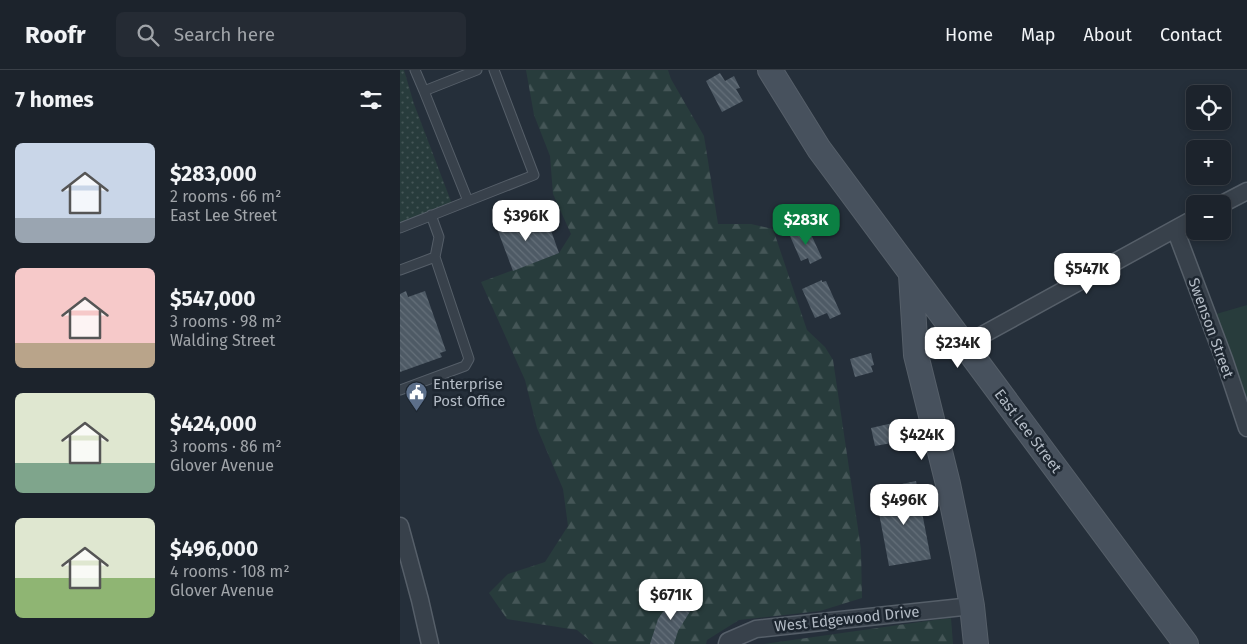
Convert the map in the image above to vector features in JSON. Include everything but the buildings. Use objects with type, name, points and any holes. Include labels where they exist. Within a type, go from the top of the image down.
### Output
[{"type":"main road","name":"East Lee Street","points":[[770,70],[819,150],[1186,644]]},
{"type":"main road","points":[[911,275],[916,355],[948,484],[972,606],[976,644]]},
{"type":"street","points":[[1231,199],[1247,191]]},
{"type":"street","points":[[964,344],[1186,223]]},
{"type":"street","name":"Swenson Street","points":[[1175,229],[1224,359],[1247,428]]},
{"type":"street","points":[[400,526],[430,644]]},
{"type":"street","name":"West Edgewood Drive","points":[[727,644],[728,641],[756,629],[972,606]]},
{"type":"lane","points":[[414,70],[468,201]]},
{"type":"lane","points":[[424,91],[477,70]]},
{"type":"lane","points":[[400,228],[534,175],[494,70]]},
{"type":"lane","points":[[400,390],[465,366],[468,359],[436,257],[439,237],[431,216]]},
{"type":"lane","points":[[400,270],[436,257]]},
{"type":"green space","points":[[400,70],[404,70],[414,104],[452,204],[400,223]]},
{"type":"green space","points":[[526,70],[668,70],[671,79],[704,136],[718,224],[751,224],[773,229],[807,330],[825,347],[833,360],[861,549],[862,598],[820,611],[739,620],[707,640],[706,644],[594,644],[577,630],[507,619],[489,593],[508,574],[545,562],[568,526],[563,489],[537,428],[525,380],[481,282],[559,253],[571,234],[553,194],[550,156],[534,115]]},
{"type":"green space","points":[[1247,305],[1247,400],[1216,314]]},
{"type":"green space","points":[[951,618],[953,644],[764,644],[934,620]]},
{"type":"place","name":"Enterprise Post Office","points":[[417,412]]}]
